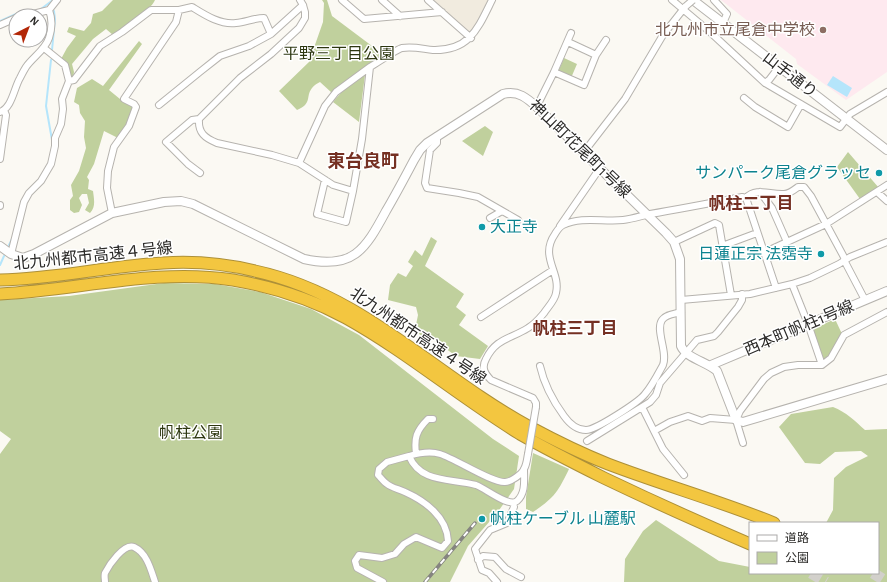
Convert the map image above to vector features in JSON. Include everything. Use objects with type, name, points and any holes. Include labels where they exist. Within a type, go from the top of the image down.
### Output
[{"type":"highway","name":"北九州都市高速４号線","points":[[0,280],[12,280],[165,263],[208,264],[255,270],[295,282],[333,298],[373,321],[491,404],[564,445],[610,464],[771,522]]},
{"type":"highway","name":"北九州都市高速４号線","points":[[0,294],[142,278],[167,277],[209,278],[252,284],[290,294],[328,310],[366,331],[475,405],[540,445],[652,501],[749,544]]},
{"type":"street","points":[[48,40],[51,17],[49,10],[57,0]]},
{"type":"street","points":[[342,0],[364,19],[442,12]]},
{"type":"street","points":[[382,0],[400,16]]},
{"type":"street","points":[[428,0],[471,38]]},
{"type":"street","points":[[299,163],[325,106],[336,92],[370,67],[401,48],[411,47],[444,50],[456,47],[471,38],[478,29],[492,0]]},
{"type":"street","points":[[672,0],[684,8],[765,82],[840,127],[850,114],[887,92]]},
{"type":"street","points":[[584,152],[625,99],[663,35],[684,8],[693,0]]},
{"type":"street","name":"山手通り","points":[[693,0],[846,120],[887,150]]},
{"type":"street","points":[[714,0],[727,14],[723,23]]},
{"type":"street","points":[[159,105],[220,56],[249,46],[271,34],[302,3],[305,18],[299,28],[271,54],[240,78],[199,119],[198,126],[202,133],[217,143],[272,155],[299,163],[333,185],[353,190]]},
{"type":"street","points":[[69,81],[74,80],[100,46],[122,32],[151,10],[179,10],[192,7],[210,18],[223,22],[235,23],[256,18],[264,18],[271,34]]},
{"type":"street","points":[[112,213],[107,188],[108,171],[114,147],[129,126],[136,107],[134,104],[124,99],[176,22],[179,10]]},
{"type":"street","points":[[536,106],[554,72],[571,33]]},
{"type":"street","points":[[554,72],[584,85],[596,55],[606,40]]},
{"type":"street","points":[[568,42],[596,55]]},
{"type":"street","points":[[0,159],[6,115],[2,111],[9,105],[14,90],[26,67],[44,48],[64,65],[69,81],[62,99],[61,124],[55,138],[55,146],[50,164],[41,181],[29,193],[24,202],[11,254],[0,246]]},
{"type":"street","points":[[325,180],[317,214],[346,222],[362,139],[370,67]]},
{"type":"street","points":[[765,82],[769,80],[779,67]]},
{"type":"street","name":"神山町花尾町1号線","points":[[11,254],[23,258],[34,254],[112,213],[181,201],[192,204],[304,259],[318,262],[342,260],[353,256],[366,245],[374,234],[420,150],[426,143],[508,92],[524,95],[584,152],[674,242],[680,259],[681,346],[685,353]]},
{"type":"street","points":[[744,98],[754,107],[788,127],[801,104]]},
{"type":"street","points":[[199,119],[192,120],[166,142],[188,164],[200,173]]},
{"type":"street","points":[[437,136],[437,143],[430,150],[425,183],[428,188],[478,197],[518,220]]},
{"type":"street","points":[[410,456],[413,464],[424,473],[434,478],[477,485],[502,500],[513,503],[517,501],[523,491],[524,469],[528,454],[536,403],[533,398],[491,380],[483,369],[484,363],[488,355],[498,343],[527,329],[537,322],[552,302],[556,293],[557,284],[549,258],[549,248],[560,226],[600,168]]},
{"type":"street","points":[[763,252],[826,224],[887,185]]},
{"type":"street","points":[[746,198],[750,193],[760,192],[784,194],[792,192],[798,187],[804,187],[826,224],[865,300]]},
{"type":"street","points":[[760,192],[772,208],[787,242]]},
{"type":"street","points":[[877,192],[887,201]]},
{"type":"street","points":[[560,226],[571,222],[592,219],[622,220],[742,197],[746,198]]},
{"type":"street","points":[[746,198],[776,288]]},
{"type":"street","points":[[490,218],[502,211]]},
{"type":"street","points":[[674,242],[715,223],[720,225],[722,246],[731,295]]},
{"type":"street","points":[[722,246],[757,233]]},
{"type":"street","points":[[681,300],[742,294],[792,284],[810,278],[845,260],[887,242]]},
{"type":"street","points":[[482,317],[553,270]]},
{"type":"street","points":[[792,284],[822,365]]},
{"type":"street","name":"西本町帆柱1号線","points":[[711,365],[887,291]]},
{"type":"street","points":[[587,441],[642,407],[653,398],[656,395],[660,383],[697,340],[714,336],[718,332],[738,307],[742,300],[742,294]]},
{"type":"street","points":[[540,366],[543,380],[571,425],[579,429],[587,430],[595,428],[645,394],[663,364],[664,356],[660,324],[663,318],[668,315],[681,312]]},
{"type":"street","points":[[736,420],[740,411],[764,379],[771,373],[784,367],[798,365],[822,365],[832,358],[844,335],[887,312]]},
{"type":"street","points":[[685,353],[711,365],[717,371],[744,443]]},
{"type":"street","points":[[654,431],[670,422],[688,416],[702,420],[710,418],[743,422],[887,379]]},
{"type":"street","points":[[642,407],[663,449],[684,475]]},
{"type":"street","points":[[416,454],[415,442],[417,432],[428,419],[433,420]]},
{"type":"street","points":[[383,582],[357,568],[354,561],[359,555],[382,558],[395,554],[404,544],[416,536],[442,548],[448,541],[448,533],[432,509],[421,500],[388,485],[378,475],[379,469],[387,462],[416,454],[438,453],[494,480],[504,482],[511,480],[524,469]]},
{"type":"street","points":[[497,582],[489,573],[482,570],[475,549],[490,530],[507,523],[514,507],[513,503]]},
{"type":"street","points":[[105,582],[105,574],[112,562],[124,548],[130,546],[141,552],[148,562],[155,582]]},
{"type":"street","points":[[478,560],[483,556],[495,557],[506,569],[521,577]]},
{"type":"shaded area","points":[[433,0],[488,0],[474,28],[469,33]]},
{"type":"shaded area","name":"北九州市立尾倉中学校","points":[[721,0],[887,0],[887,72],[846,100],[797,64],[796,59]]},
{"type":"green space","points":[[113,0],[155,0],[143,14],[118,32],[113,35],[106,29],[93,39],[72,64],[74,72],[73,78],[70,78],[61,59],[76,36],[67,32],[69,27],[84,31],[91,23],[93,14],[102,11]]},
{"type":"green space","name":"平野三丁目公園","points":[[322,0],[327,0],[332,16],[384,55],[337,87],[332,93],[320,82],[316,84],[310,91],[305,105],[297,110],[279,91],[309,62],[323,22],[324,3]]},
{"type":"green space","points":[[139,41],[142,44],[109,90],[133,107],[127,126],[118,138],[104,131],[94,164],[87,177],[89,180],[88,189],[93,191],[94,203],[92,211],[90,213],[85,210],[89,203],[87,194],[82,194],[79,198],[82,205],[79,212],[74,213],[70,210],[70,200],[73,196],[71,185],[79,171],[86,148],[84,137],[85,121],[80,113],[79,105],[74,102],[77,88],[92,79],[103,86]]},
{"type":"green space","points":[[564,58],[577,64],[571,78],[558,72]]},
{"type":"green space","points":[[365,75],[359,122],[333,102],[344,89]]},
{"type":"green space","points":[[485,126],[493,132],[483,156],[462,141]]},
{"type":"green space","points":[[848,152],[879,188],[860,199],[837,167]]},
{"type":"green space","points":[[431,237],[437,241],[425,266],[464,294],[456,307],[466,315],[459,325],[488,346],[480,359],[456,356],[431,338],[428,342],[415,330],[418,315],[416,307],[388,300],[390,285],[398,273],[406,277],[413,266],[408,262],[415,250],[422,256]]},
{"type":"green space","name":"帆柱公園","points":[[164,283],[215,284],[260,292],[311,309],[359,335],[493,439],[519,456],[514,489],[497,513],[468,546],[450,582],[0,582],[0,454],[11,439],[0,431],[0,300],[69,296]]},
{"type":"green space","points":[[835,319],[842,334],[830,357],[824,360],[813,329]]},
{"type":"green space","points":[[833,407],[846,414],[865,430],[887,429],[887,582],[624,582],[625,559],[643,531],[656,520],[719,561],[749,567],[749,574],[879,574],[879,522],[827,522],[833,510],[834,478],[846,467],[868,456],[861,451],[835,452],[820,464],[805,463],[779,427],[791,414]]},
{"type":"green space","points":[[533,453],[569,469],[555,494],[546,503],[533,512],[526,509],[526,497]]},
{"type":"water","points":[[833,76],[852,88],[847,97],[827,85]]},
{"type":"waterway","points":[[42,8],[53,0]]},
{"type":"waterway","points":[[52,50],[55,19],[54,11]]},
{"type":"waterway","points":[[0,21],[8,18]]},
{"type":"waterway","points":[[51,60],[46,106],[52,140]]},
{"type":"waterway","points":[[9,245],[12,239]]},
{"type":"waterway","points":[[0,265],[4,256]]},
{"type":"tunnel","points":[[813,574],[826,582]]},
{"type":"tunnel","points":[[875,574],[887,582]]},
{"type":"railway","points":[[425,582],[475,523]]},
{"type":"place","name":"北九州市立尾倉中学校","points":[[823,30]]},
{"type":"place","name":"サンパーク尾倉グラッセ","points":[[879,173]]},
{"type":"place","name":"大正寺","points":[[482,227]]},
{"type":"place","name":"日蓮正宗 法霑寺","points":[[821,254]]},
{"type":"place","name":"帆柱ケーブル 山麓駅","points":[[482,519]]},
{"type":"district","name":"東台良町","points":[[363,162]]},
{"type":"district","name":"帆柱二丁目","points":[[751,203]]},
{"type":"district","name":"帆柱三丁目","points":[[575,328]]}]
